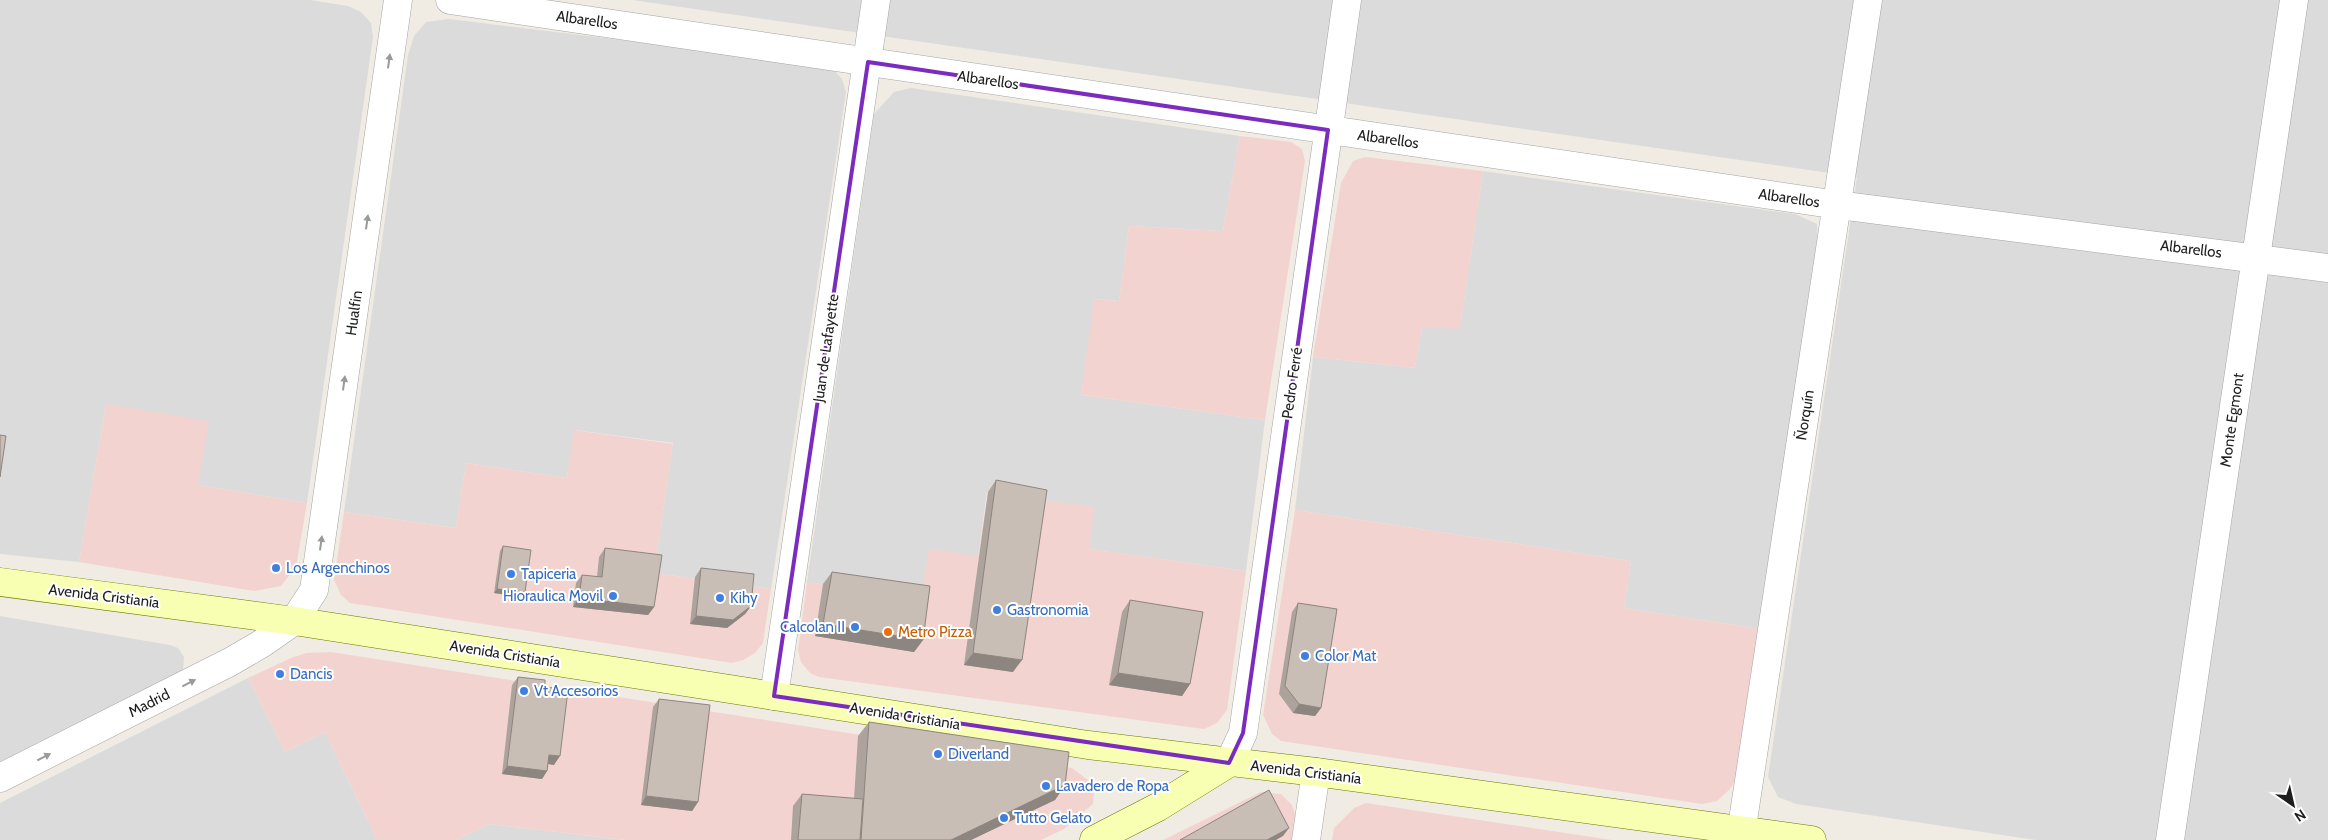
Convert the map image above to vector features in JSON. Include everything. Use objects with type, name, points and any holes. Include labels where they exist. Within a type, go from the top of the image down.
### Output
[{"type":"main road","name":"Avenida Cristianía","points":[[0,582],[294,621],[1088,745],[1316,772],[1741,835],[1812,840]]},
{"type":"main road","points":[[1094,840],[1158,807],[1229,763]]},
{"type":"street","name":"Hualfin","points":[[294,621],[314,590],[398,0]]},
{"type":"street","name":"Albarellos","points":[[450,0],[1838,205],[2256,257],[2328,268]]},
{"type":"street","name":"Juan de Lafayette","points":[[774,696],[876,0]]},
{"type":"street","name":"Pedro Ferré","points":[[1229,763],[1243,733],[1347,0]]},
{"type":"street","name":"Ñorquín","points":[[1741,835],[1868,0]]},
{"type":"street","name":"Monte Egmont","points":[[2170,840],[2294,0]]},
{"type":"street","name":"Madrid","points":[[0,778],[230,662],[262,644],[294,621]]},
{"type":"street","points":[[1306,840],[1316,772]]},
{"type":"highlighted area","points":[[868,62],[1328,130],[1243,733],[1229,763],[774,696]]},
{"type":"shaded area","points":[[0,0],[310,0],[348,6],[361,12],[371,23],[373,37],[307,503],[198,485],[106,404],[79,562],[0,554]]},
{"type":"shaded area","points":[[632,0],[2328,0],[2328,840],[2036,840],[1796,804],[1778,797],[1768,777],[1857,177]]},
{"type":"shaded area","points":[[449,19],[819,64],[833,69],[842,79],[846,92],[771,589],[654,573],[673,443],[575,430],[567,478],[466,463],[456,528],[344,512],[408,55],[414,36],[426,22]]},
{"type":"shaded area","points":[[911,88],[1240,136],[1223,231],[1129,226],[1119,301],[1095,299],[1081,395],[1265,420],[1246,571],[1088,549],[987,492],[978,556],[921,598],[807,582],[874,114],[894,92]]},
{"type":"shaded area","points":[[1240,136],[1291,142],[1302,149],[1305,161],[1265,420],[1081,395],[1094,299],[1119,301],[1129,226],[1223,231]]},
{"type":"shaded area","points":[[1365,157],[1483,171],[1460,329],[1422,327],[1415,368],[1313,357],[1341,183],[1353,161]]},
{"type":"shaded area","points":[[1483,171],[1795,214],[1817,224],[1818,252],[1761,629],[1624,608],[1631,561],[1295,510],[1313,357],[1415,368],[1422,327],[1460,328]]},
{"type":"shaded area","points":[[106,404],[209,421],[198,485],[307,503],[296,567],[281,586],[254,591],[79,562]]},
{"type":"shaded area","points":[[574,430],[673,444],[654,573],[771,589],[763,643],[755,653],[743,660],[732,663],[350,603],[341,595],[334,580],[344,512],[456,528],[466,463],[567,478]]},
{"type":"shaded area","points":[[988,492],[1095,507],[1089,549],[1246,571],[1227,710],[1217,723],[1204,729],[819,677],[810,673],[801,662],[798,650],[807,582],[921,598],[929,549],[978,556]]},
{"type":"shaded area","points":[[1295,510],[1631,561],[1624,608],[1761,629],[1738,777],[1729,790],[1717,801],[1702,804],[1281,741],[1272,734],[1263,715]]},
{"type":"shaded area","points":[[0,616],[170,645],[178,648],[184,657],[183,671],[0,765]]},
{"type":"shaded area","points":[[331,652],[1072,768],[1089,781],[1094,792],[1093,804],[1064,829],[1041,840],[626,840],[489,824],[456,840],[377,840],[325,732],[285,752],[248,678],[306,653]]},
{"type":"shaded area","points":[[248,678],[285,752],[325,732],[377,840],[0,840],[0,803]]},
{"type":"shaded area","points":[[1261,792],[1281,794],[1292,805],[1297,821],[1295,840],[1163,840]]},
{"type":"shaded area","points":[[1366,803],[1612,840],[1332,840],[1334,828],[1354,808]]},
{"type":"shaded area","points":[[489,824],[626,840],[456,840]]},
{"type":"building","points":[[0,435],[6,436],[0,477]]},
{"type":"building","name":"Gastronomia","points":[[996,480],[1047,490],[1022,660],[973,653]]},
{"type":"building","name":"Tapiceria","points":[[503,546],[531,550],[525,592],[497,589]]},
{"type":"building","name":"Hioraulica Movil","points":[[605,548],[662,555],[654,607],[579,598],[582,575],[602,577]]},
{"type":"building","name":"Kihy","points":[[701,568],[754,574],[751,606],[733,620],[696,616]]},
{"type":"building","points":[[832,572],[930,586],[923,640],[823,624]]},
{"type":"building","points":[[1130,600],[1203,612],[1190,684],[1118,673]]},
{"type":"building","name":"Color Mat","points":[[1298,603],[1337,609],[1321,708],[1299,704],[1285,686]]},
{"type":"building","points":[[518,677],[545,680],[545,687],[568,690],[560,756],[549,755],[547,771],[507,766]]},
{"type":"building","points":[[659,699],[710,705],[698,802],[646,796]]},
{"type":"building","points":[[869,722],[1069,752],[1065,785],[951,840],[861,840]]},
{"type":"building","points":[[1269,790],[1289,828],[1267,840],[1180,840]]},
{"type":"building","points":[[802,794],[863,799],[860,840],[798,840]]},
{"type":"place","name":"Los Argenchinos","points":[[276,568]]},
{"type":"place","name":"Tapiceria","points":[[511,574]]},
{"type":"place","name":"Hioraulica Movil","points":[[613,596]]},
{"type":"place","name":"Kihy","points":[[720,598]]},
{"type":"place","name":"Gastronomia","points":[[997,610]]},
{"type":"place","name":"Calcolan II","points":[[855,627]]},
{"type":"place","name":"Metro Pizza","points":[[888,632]]},
{"type":"place","name":"Color Mat","points":[[1305,656]]},
{"type":"place","name":"Dancis","points":[[280,674]]},
{"type":"place","name":"Vt Accesorios","points":[[524,691]]},
{"type":"place","name":"Diverland","points":[[938,754]]},
{"type":"place","name":"Lavadero de Ropa","points":[[1046,786]]},
{"type":"place","name":"Tutto Gelato","points":[[1004,818]]}]
